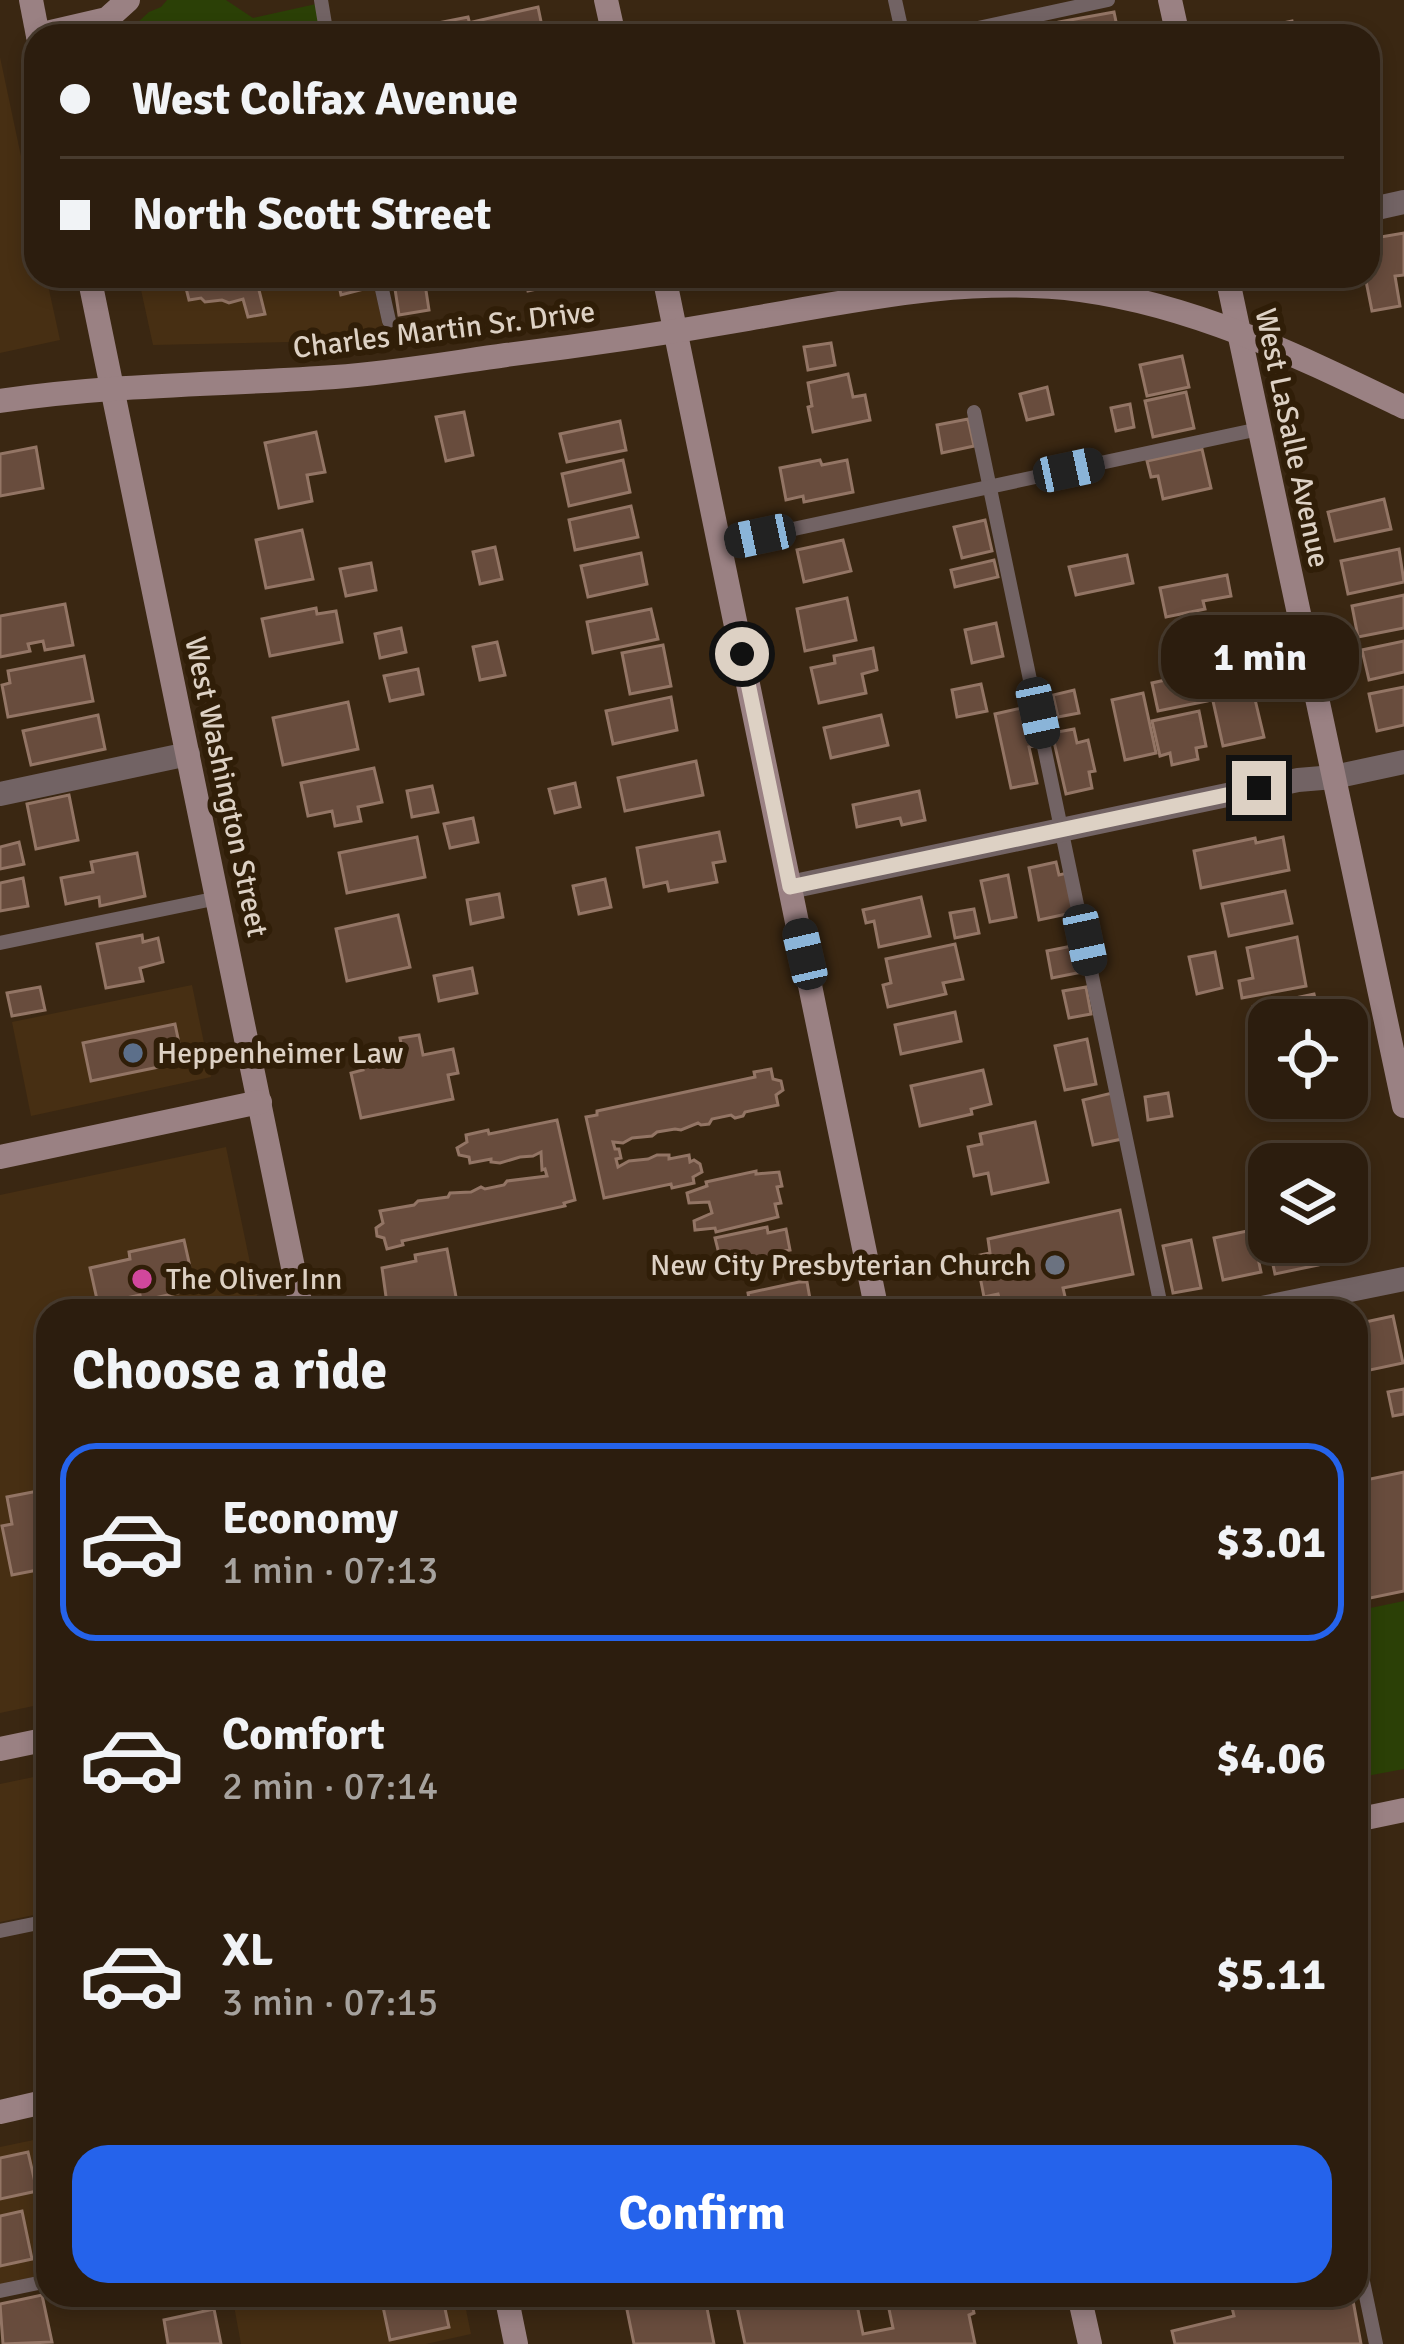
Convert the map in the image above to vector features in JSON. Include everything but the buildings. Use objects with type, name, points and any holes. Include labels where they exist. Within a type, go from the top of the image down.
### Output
[{"type":"street","points":[[89,24],[106,20],[128,0]]},
{"type":"street","name":"West Washington Street","points":[[92,288],[300,1299]]},
{"type":"street","points":[[667,288],[875,1299]]},
{"type":"street","name":"Charles Martin Sr. Drive","points":[[0,401],[113,387],[338,377],[676,332],[876,297],[968,288]]},
{"type":"street","name":"Charles Martin Sr. Drive","points":[[1056,288],[1178,310],[1239,331],[1404,407]]},
{"type":"street","name":"West LaSalle Avenue","points":[[1230,288],[1404,1106]]},
{"type":"street","points":[[0,794],[188,754]]},
{"type":"street","points":[[790,887],[1404,762]]},
{"type":"street","points":[[0,1157],[260,1102]]},
{"type":"street","points":[[1306,1299],[1404,1279]]},
{"type":"street","points":[[0,1749],[36,1742]]},
{"type":"street","points":[[1368,1818],[1404,1810]]},
{"type":"street","points":[[0,2111],[36,2104]]},
{"type":"street","points":[[508,2307],[516,2344]]},
{"type":"street","points":[[1082,2307],[1090,2344]]},
{"type":"lane","points":[[997,24],[1108,0]]},
{"type":"lane","points":[[382,288],[389,321]]},
{"type":"lane","points":[[974,412],[1160,1299]]},
{"type":"lane","points":[[719,545],[1259,428]]},
{"type":"lane","points":[[0,943],[218,898]]},
{"type":"lane","points":[[0,1930],[36,1923]]},
{"type":"lane","points":[[0,2291],[36,2284]]},
{"type":"lane","points":[[1368,2306],[1376,2344]]},
{"type":"shaded area","points":[[0,57],[24,170],[24,288],[49,288],[60,340],[0,353]]},
{"type":"shaded area","points":[[141,288],[375,288],[386,340],[153,345]]},
{"type":"shaded area","points":[[192,985],[211,1077],[31,1116],[12,1022]]},
{"type":"shaded area","points":[[226,1147],[258,1299],[36,1299],[36,1706],[0,1713],[0,1195]]},
{"type":"shaded area","points":[[36,1776],[36,1914],[0,1922],[0,1784]]},
{"type":"shaded area","points":[[36,2140],[36,2276],[0,2284],[0,2147]]},
{"type":"shaded area","points":[[234,2307],[465,2307],[471,2334],[426,2344],[241,2344]]},
{"type":"green space","points":[[167,0],[226,0],[253,18],[316,4],[320,24],[136,24]]},
{"type":"green space","points":[[1404,1601],[1404,1769],[1368,1776],[1368,1608]]},
{"type":"place","name":"Heppenheimer Law","points":[[133,1053]]},
{"type":"place","name":"New City Presbyterian Church","points":[[1055,1265]]},
{"type":"place","name":"The Oliver Inn","points":[[142,1279]]},
{"type":"route","points":[[742,654],[790,887],[1259,788]]}]
